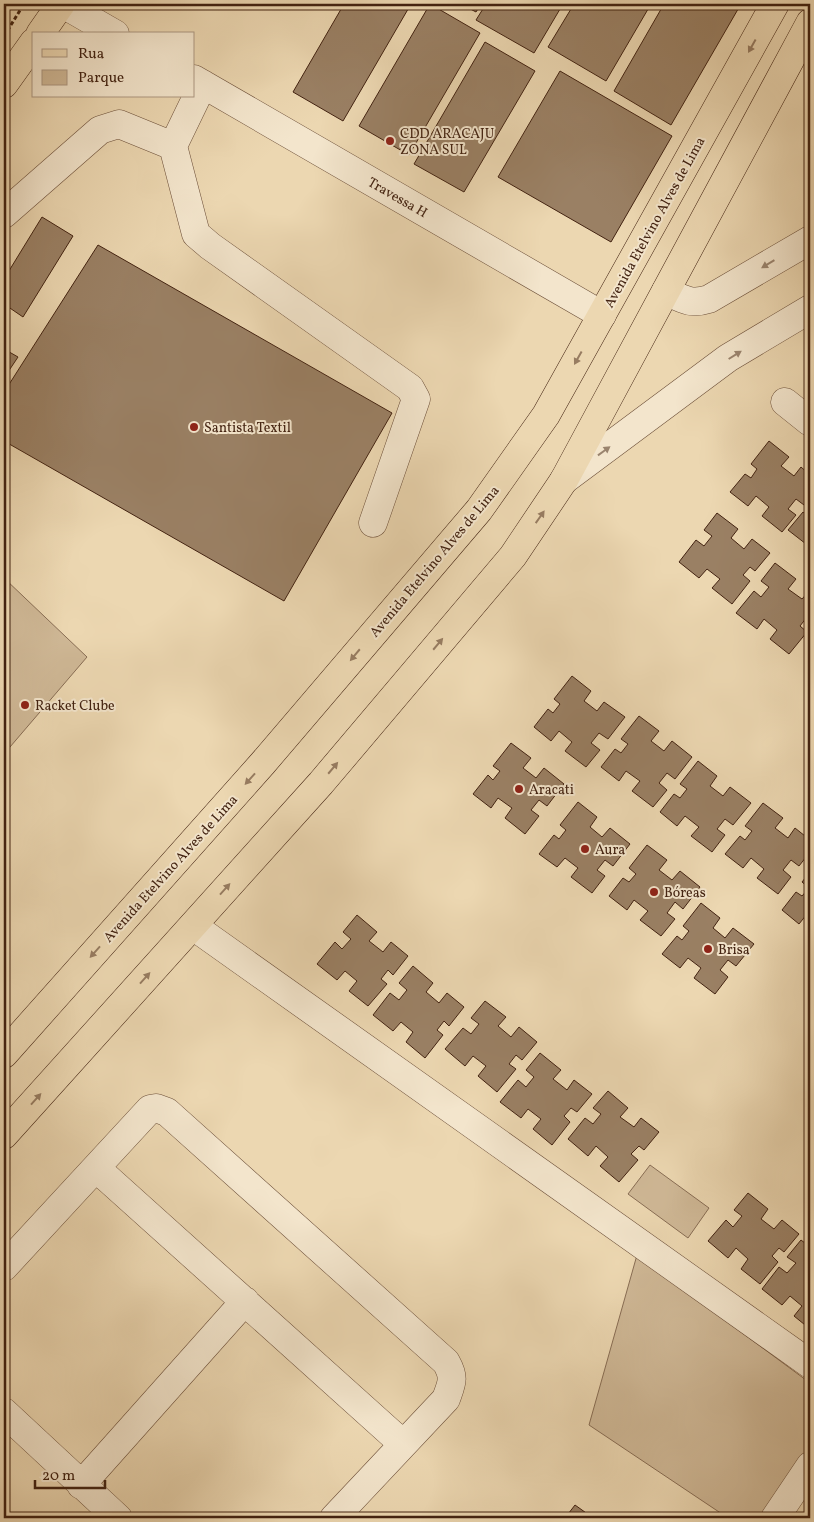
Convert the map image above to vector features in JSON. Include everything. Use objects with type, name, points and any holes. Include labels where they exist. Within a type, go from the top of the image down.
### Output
[{"type":"main road","points":[[41,32],[62,4]]},
{"type":"main road","name":"Avenida Etelvino Alves de Lima","points":[[4,1054],[263,763],[479,510],[546,415],[775,4]]},
{"type":"main road","points":[[4,1135],[321,783],[513,556],[564,480],[810,23]]},
{"type":"main road","points":[[4,84],[32,45]]},
{"type":"street","points":[[62,4],[111,32]]},
{"type":"street","name":"Travessa H","points":[[198,82],[602,315]]},
{"type":"street","points":[[192,98],[173,146],[196,234],[210,246],[410,388],[416,399],[373,524]]},
{"type":"street","points":[[4,214],[100,130],[119,124],[173,146]]},
{"type":"street","points":[[666,291],[687,301],[698,303],[709,300],[810,240]]},
{"type":"street","points":[[564,480],[728,358],[810,309]]},
{"type":"street","points":[[785,402],[810,422]]},
{"type":"street","points":[[193,926],[810,1364]]},
{"type":"street","points":[[7,1258],[150,1110],[156,1108],[167,1112],[432,1349],[446,1362],[452,1374],[451,1385],[446,1399],[334,1518]]},
{"type":"street","points":[[96,1168],[403,1444]]},
{"type":"street","points":[[81,1485],[245,1301]]},
{"type":"street","points":[[4,1412],[118,1518]]},
{"type":"street","points":[[775,1518],[810,1466]]},
{"type":"path","points":[[4,36],[24,4]]},
{"type":"green space","name":"Racket Clube","points":[[4,578],[87,657],[4,754]]},
{"type":"green space","points":[[650,1165],[709,1208],[688,1238],[628,1194]]},
{"type":"green space","points":[[637,1255],[810,1383],[810,1449],[759,1518],[728,1518],[589,1425]]},
{"type":"building","points":[[344,4],[411,4],[343,121],[293,92]]},
{"type":"building","points":[[430,4],[480,33],[409,155],[359,126]]},
{"type":"building","points":[[461,4],[481,4],[476,12]]},
{"type":"building","points":[[486,4],[563,4],[534,53],[476,20]]},
{"type":"building","points":[[574,4],[651,4],[606,81],[548,47]]},
{"type":"building","points":[[664,4],[741,4],[671,125],[614,91]]},
{"type":"building","points":[[485,42],[535,71],[464,192],[414,164]]},
{"type":"building","points":[[560,71],[672,136],[611,242],[498,177]]},
{"type":"building","points":[[42,217],[73,236],[23,317],[4,304],[4,279]]},
{"type":"building","name":"Santista Textil","points":[[98,245],[392,413],[284,601],[4,441],[4,396],[8,386]]},
{"type":"building","points":[[4,349],[18,357],[4,378]]},
{"type":"building","points":[[769,441],[789,457],[781,466],[794,476],[801,467],[810,475],[810,497],[804,505],[796,499],[788,509],[796,515],[782,532],[762,516],[769,507],[756,496],[748,506],[730,492],[745,474],[751,478],[757,469],[751,464]]},
{"type":"building","points":[[803,512],[808,516],[810,513],[810,538],[806,544],[788,530]]},
{"type":"building","points":[[717,513],[738,529],[731,538],[744,549],[752,539],[770,553],[755,571],[750,567],[743,575],[750,581],[732,604],[712,588],[720,579],[707,569],[699,578],[679,562],[696,540],[704,546],[712,536],[704,530]]},
{"type":"building","points":[[775,563],[796,579],[788,589],[802,599],[810,590],[810,620],[807,617],[800,626],[807,632],[789,654],[770,639],[777,630],[764,619],[757,629],[736,613],[754,591],[761,597],[769,587],[761,581]]},
{"type":"building","points":[[572,676],[591,691],[584,701],[597,711],[604,702],[625,717],[608,739],[599,733],[591,743],[600,750],[586,767],[565,751],[572,742],[559,731],[551,741],[534,727],[548,709],[553,713],[560,704],[554,699]]},
{"type":"building","points":[[639,716],[659,731],[651,741],[664,751],[672,741],[692,757],[675,779],[667,773],[659,783],[667,790],[653,807],[632,791],[640,781],[626,771],[619,781],[601,767],[615,749],[621,753],[628,744],[621,739]]},
{"type":"building","name":"Aracati","points":[[511,743],[531,758],[523,768],[536,778],[544,768],[564,784],[547,806],[539,800],[531,810],[539,816],[525,834],[505,818],[512,808],[498,798],[491,808],[473,794],[488,775],[493,780],[500,771],[493,766]]},
{"type":"building","points":[[698,761],[717,776],[710,786],[723,796],[730,787],[751,803],[733,825],[725,819],[717,829],[725,835],[712,852],[691,836],[699,827],[685,816],[677,826],[660,812],[674,794],[680,798],[687,789],[680,784]]},
{"type":"building","name":"Aura","points":[[578,802],[597,817],[590,827],[602,837],[610,828],[630,844],[613,866],[605,860],[597,870],[605,876],[592,893],[571,877],[578,868],[565,858],[557,867],[539,854],[554,835],[559,839],[566,830],[560,825]]},
{"type":"building","points":[[763,803],[783,818],[775,828],[788,838],[795,828],[810,840],[810,852],[799,866],[791,860],[783,870],[791,877],[778,894],[757,878],[764,869],[751,858],[743,868],[725,854],[740,836],[745,840],[752,831],[745,826]]},
{"type":"building","name":"Bóreas","points":[[647,845],[667,860],[659,870],[672,880],[680,871],[700,887],[683,909],[675,902],[667,913],[675,919],[661,936],[640,920],[648,911],[634,900],[627,910],[609,896],[623,878],[629,882],[636,874],[629,868]]},
{"type":"building","points":[[810,872],[810,917],[807,914],[799,924],[782,910],[796,892],[802,896],[809,888],[802,882]]},
{"type":"building","name":"Brisa","points":[[701,903],[720,918],[713,928],[725,938],[733,928],[754,944],[736,966],[728,960],[720,970],[728,977],[715,994],[694,978],[701,968],[688,958],[680,968],[662,954],[677,936],[682,940],[689,931],[683,926]]},
{"type":"building","points":[[357,915],[377,932],[369,941],[383,952],[391,942],[408,956],[393,975],[388,970],[381,979],[387,984],[368,1006],[349,991],[357,981],[345,971],[337,980],[317,964],[335,942],[342,949],[351,939],[343,932]]},
{"type":"building","points":[[413,966],[433,983],[426,992],[439,1003],[447,993],[464,1007],[449,1026],[444,1021],[437,1030],[443,1035],[425,1058],[406,1042],[413,1032],[401,1022],[393,1031],[373,1015],[390,993],[399,1000],[407,990],[399,983]]},
{"type":"building","points":[[485,1001],[506,1017],[498,1026],[511,1037],[519,1027],[537,1042],[522,1060],[516,1055],[509,1064],[516,1069],[497,1092],[478,1076],[486,1066],[473,1056],[465,1066],[445,1049],[463,1028],[471,1034],[479,1024],[471,1018]]},
{"type":"building","points":[[540,1053],[561,1070],[553,1079],[567,1090],[574,1080],[592,1094],[577,1112],[571,1108],[564,1116],[570,1122],[552,1145],[533,1129],[541,1119],[528,1109],[521,1118],[500,1102],[518,1080],[526,1087],[534,1077],[526,1070]]},
{"type":"building","points":[[608,1091],[628,1108],[620,1117],[634,1127],[641,1118],[659,1132],[644,1150],[639,1146],[631,1154],[638,1160],[619,1182],[600,1166],[608,1157],[596,1146],[588,1156],[568,1139],[585,1118],[593,1124],[601,1114],[593,1108]]},
{"type":"building","points":[[748,1193],[768,1209],[761,1219],[774,1229],[782,1220],[799,1234],[784,1252],[779,1248],[772,1256],[778,1262],[760,1284],[741,1269],[748,1259],[736,1248],[728,1258],[708,1241],[726,1220],[733,1227],[742,1216],[734,1210]]},
{"type":"building","points":[[801,1240],[810,1247],[810,1329],[794,1316],[802,1306],[790,1296],[782,1305],[762,1289],[779,1267],[787,1273],[796,1263],[787,1257]]},
{"type":"building","points":[[575,1505],[589,1515],[587,1518],[565,1518]]},
{"type":"place","name":"CDD ARACAJU ZONA SUL","points":[[390,141]]},
{"type":"place","name":"Santista Textil","points":[[194,427]]},
{"type":"place","name":"Racket Clube","points":[[25,705]]},
{"type":"place","name":"Aracati","points":[[519,789]]},
{"type":"place","name":"Aura","points":[[585,849]]},
{"type":"place","name":"Bóreas","points":[[654,892]]},
{"type":"place","name":"Brisa","points":[[708,949]]}]
